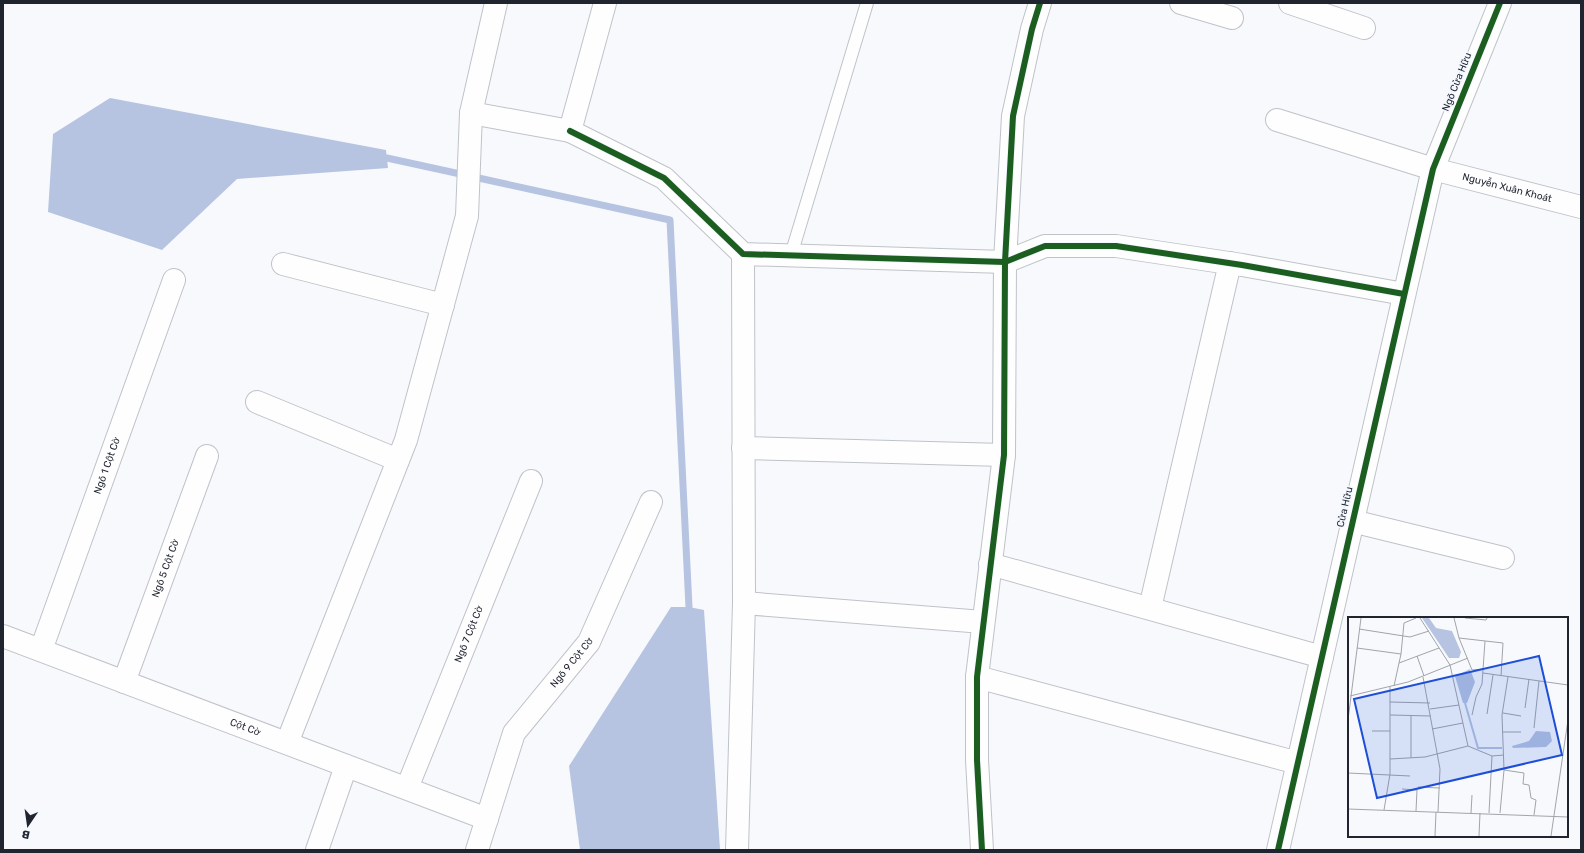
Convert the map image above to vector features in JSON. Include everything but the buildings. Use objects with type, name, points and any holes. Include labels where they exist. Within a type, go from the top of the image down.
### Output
[{"type":"street","points":[[287,743],[406,440],[467,216],[471,113],[496,3]]},
{"type":"street","points":[[570,131],[605,3]]},
{"type":"street","points":[[982,850],[977,760],[977,677],[1004,456],[1005,262],[1013,116],[1032,29],[1040,3]]},
{"type":"street","points":[[1181,3],[1232,18]]},
{"type":"street","points":[[1290,3],[1364,28]]},
{"type":"street","name":"Ngõ Cửa Hữu","points":[[1433,169],[1500,3]]},
{"type":"street","points":[[471,113],[570,131],[664,178],[742,254],[1005,262],[1045,246],[1116,246],[1230,263],[1404,294]]},
{"type":"street","name":"Nguyễn Xuân Khoát","points":[[1277,120],[1433,169],[1581,207]]},
{"type":"street","name":"Cửa Hữu","points":[[1278,850],[1433,169]]},
{"type":"street","points":[[737,850],[744,603],[742,254]]},
{"type":"street","points":[[1150,608],[1230,263]]},
{"type":"street","points":[[283,264],[443,305]]},
{"type":"street","name":"Ngõ 1 Cột Cờ","points":[[41,650],[174,280]]},
{"type":"street","points":[[257,402],[398,460]]},
{"type":"street","points":[[743,448],[1004,456]]},
{"type":"street","name":"Ngõ 5 Cột Cờ","points":[[124,682],[208,456]]},
{"type":"street","name":"Ngõ 7 Cột Cờ","points":[[407,788],[531,481]]},
{"type":"street","name":"Ngõ 9 Cột Cờ","points":[[477,850],[514,733],[589,642],[651,502]]},
{"type":"street","points":[[1352,521],[1503,558]]},
{"type":"street","points":[[990,564],[1322,657]]},
{"type":"street","points":[[744,603],[983,622]]},
{"type":"street","name":"Cột Cờ","points":[[3,636],[487,819]]},
{"type":"street","points":[[977,677],[1298,763]]},
{"type":"street","points":[[317,850],[346,766]]},
{"type":"lane","points":[[791,255],[867,3]]},
{"type":"water","points":[[110,98],[386,150],[388,168],[237,179],[162,250],[48,212],[53,134]]},
{"type":"water","points":[[671,607],[689,607],[704,610],[720,849],[580,850],[569,766]]},
{"type":"waterway","points":[[387,158],[670,220],[689,607]]},
{"type":"cycle path","points":[[982,850],[977,760],[977,677],[1004,455],[1005,262],[1013,116],[1032,29],[1040,3]]},
{"type":"cycle path","points":[[1278,850],[1433,169],[1500,3]]},
{"type":"cycle path","points":[[570,131],[664,178],[743,254],[1005,262],[1045,246],[1116,246],[1242,265],[1404,294]]}]
